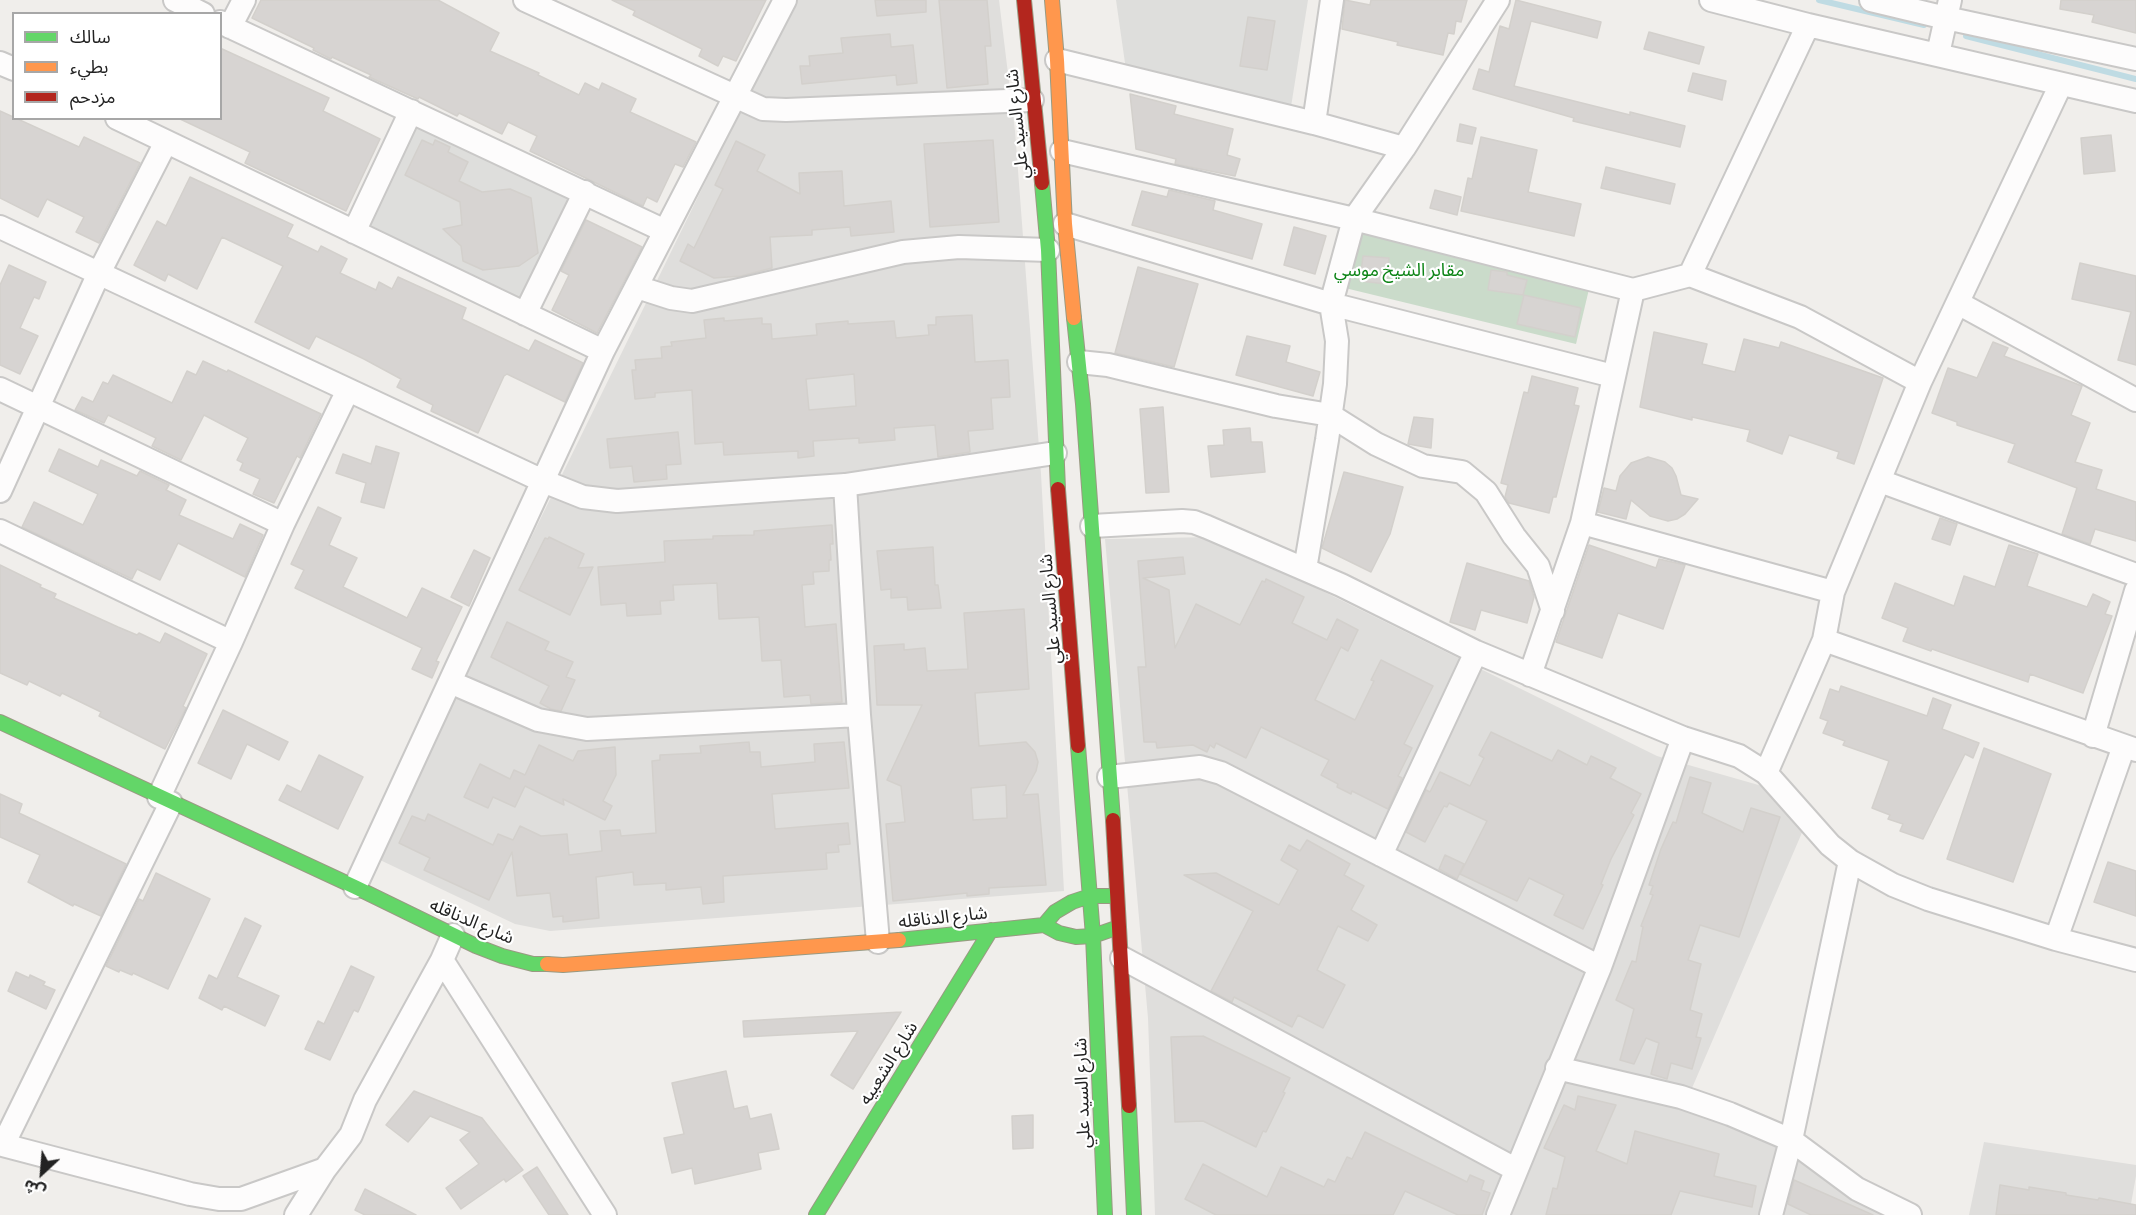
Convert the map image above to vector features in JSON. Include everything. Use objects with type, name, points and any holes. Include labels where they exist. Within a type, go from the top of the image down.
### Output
[{"type":"main road","name":"شارع السيد علي","points":[[1024,0],[1048,250],[1055,453],[1094,936],[1105,1215]]},
{"type":"main road","points":[[1052,0],[1065,224],[1083,404],[1122,958],[1134,1215]]},
{"type":"main road","points":[[1052,408],[1083,404]]},
{"type":"main road","name":"شارع الدناقله","points":[[0,722],[453,935],[502,956],[533,964],[563,965],[878,942],[1044,925],[1059,933],[1076,937],[1094,936],[1119,925]]},
{"type":"main road","points":[[1044,925],[1055,912],[1072,902],[1090,896],[1117,896]]},
{"type":"main road","name":"شارع الشعبيه","points":[[816,1215],[991,930]]},
{"type":"street","points":[[175,0],[199,12]]},
{"type":"street","points":[[244,0],[225,25],[666,231]]},
{"type":"street","points":[[525,0],[763,109],[1032,100]]},
{"type":"street","points":[[355,887],[603,351],[785,0]]},
{"type":"street","points":[[1314,123],[1332,0]]},
{"type":"street","points":[[1305,569],[1328,440],[1335,384],[1337,341],[1331,304],[1354,219],[1404,148],[1498,0]]},
{"type":"street","points":[[1711,0],[1808,25],[2136,101]]},
{"type":"street","points":[[1870,0],[1948,9],[2136,59]]},
{"type":"street","points":[[1938,54],[1948,9]]},
{"type":"street","points":[[1690,275],[1808,25]]},
{"type":"street","points":[[1057,60],[1314,123],[1404,148]]},
{"type":"street","points":[[1766,773],[1824,640],[1833,592],[1920,382],[2061,84]]},
{"type":"street","points":[[354,232],[411,111]]},
{"type":"street","points":[[121,120],[603,351]]},
{"type":"street","points":[[0,491],[99,273],[166,142]]},
{"type":"street","points":[[1062,151],[1354,219],[1633,290],[1690,275],[1800,317],[1920,382]]},
{"type":"street","points":[[525,314],[585,192]]},
{"type":"street","points":[[1065,224],[1331,304],[1613,376]]},
{"type":"street","points":[[0,227],[543,481],[583,497],[617,501],[845,485],[1055,453]]},
{"type":"street","points":[[636,287],[671,298],[692,301],[903,252],[959,247],[1048,250]]},
{"type":"street","points":[[1530,675],[1582,523],[1633,290]]},
{"type":"street","points":[[1958,303],[2136,400]]},
{"type":"street","points":[[1079,362],[1108,365],[1276,406],[1330,415],[1376,444],[1423,466],[1462,472],[1486,492],[1514,536],[1538,566],[1553,611]]},
{"type":"street","points":[[0,389],[283,524]]},
{"type":"street","points":[[325,1169],[241,1199],[219,1199],[190,1194],[2,1145],[165,800],[283,524],[348,390]]},
{"type":"street","points":[[1880,481],[2136,575]]},
{"type":"street","points":[[845,485],[859,715],[878,942]]},
{"type":"street","points":[[1092,526],[1194,522],[1305,569],[1476,652],[1683,738],[1739,756],[1766,773],[1830,845],[1874,876],[1911,892],[2056,939],[2136,960]]},
{"type":"street","points":[[1582,523],[1833,592]]},
{"type":"street","points":[[0,531],[231,642]]},
{"type":"street","points":[[2093,736],[2136,591]]},
{"type":"street","points":[[1824,640],[2130,748],[2056,939]]},
{"type":"street","points":[[1381,855],[1476,652]]},
{"type":"street","points":[[450,682],[538,720],[587,729],[859,715]]},
{"type":"street","points":[[1498,1215],[1600,967],[1683,738]]},
{"type":"street","points":[[1109,777],[1200,767],[1221,773],[1600,967]]},
{"type":"street","points":[[1771,1215],[1791,1140],[1850,861]]},
{"type":"street","points":[[296,1215],[325,1169],[351,1135],[365,1100],[442,960],[453,935]]},
{"type":"street","points":[[1122,958],[1515,1169]]},
{"type":"street","points":[[442,960],[605,1215]]},
{"type":"street","points":[[1557,1068],[1681,1097],[1730,1114],[1791,1140],[1857,1189],[1910,1215]]},
{"type":"shaded area","points":[[791,0],[999,0],[1015,131],[1041,474],[1064,891],[550,931],[515,924],[380,860],[532,536],[716,160]]},
{"type":"shaded area","points":[[1116,0],[1308,0],[1290,113],[1126,70]]},
{"type":"shaded area","points":[[416,121],[570,197],[522,302],[364,228]]},
{"type":"shaded area","points":[[1213,537],[1657,756],[1790,794],[1804,828],[1689,1095],[1919,1215],[1155,1215],[1148,1018],[1105,539]]},
{"type":"shaded area","points":[[1984,1142],[2136,1165],[2129,1215],[1969,1215]]},
{"type":"green space","name":"مقابر الشيخ موسي","points":[[1359,229],[1590,285],[1576,344],[1345,288]]},
{"type":"building","points":[[261,0],[438,0],[499,33],[490,51],[539,73],[538,75],[579,95],[585,83],[599,90],[602,83],[636,99],[630,112],[696,142],[683,167],[675,164],[657,202],[647,197],[643,206],[530,151],[537,136],[508,122],[502,134],[459,113],[457,116],[419,97],[418,99],[369,77],[371,75],[332,57],[331,59],[313,50],[314,48],[252,18]]},
{"type":"building","points":[[612,0],[766,0],[736,61],[723,56],[718,66],[699,56],[702,49],[633,15],[635,11]]},
{"type":"building","points":[[875,0],[926,0],[926,12],[877,16]]},
{"type":"building","points":[[939,0],[987,0],[991,46],[985,46],[988,84],[947,88]]},
{"type":"building","points":[[1345,0],[1370,5],[1371,0],[1467,0],[1461,22],[1456,21],[1454,34],[1448,33],[1443,55],[1342,29]]},
{"type":"building","points":[[1516,0],[1601,22],[1597,38],[1531,21],[1514,86],[1630,115],[1630,112],[1685,126],[1680,147],[1573,121],[1574,118],[1473,89],[1479,69],[1489,72],[1500,26],[1509,29]]},
{"type":"building","points":[[2061,0],[2136,0],[2136,33],[2092,22],[2094,15],[2060,9]]},
{"type":"building","points":[[1248,17],[1275,21],[1267,70],[1240,66]]},
{"type":"building","points":[[1649,32],[1704,47],[1699,64],[1644,49]]},
{"type":"building","points":[[890,34],[891,47],[913,45],[917,83],[897,85],[896,75],[802,84],[800,66],[810,66],[809,56],[843,53],[841,38]]},
{"type":"building","points":[[222,49],[329,98],[323,111],[380,139],[346,211],[245,163],[250,152],[182,120],[222,120]]},
{"type":"building","points":[[1693,73],[1726,81],[1722,100],[1688,91]]},
{"type":"building","points":[[1130,94],[1176,106],[1174,114],[1233,129],[1227,155],[1240,159],[1235,176],[1175,164],[1176,159],[1136,149]]},
{"type":"building","points":[[0,111],[12,116],[12,120],[20,120],[79,147],[84,137],[140,163],[99,243],[76,232],[84,217],[47,199],[38,217],[0,198]]},
{"type":"building","points":[[1460,124],[1476,128],[1472,144],[1457,141]]},
{"type":"building","points":[[2111,135],[2115,171],[2084,174],[2081,138]]},
{"type":"building","points":[[1481,137],[1537,150],[1528,192],[1581,204],[1574,236],[1461,211],[1468,178],[1472,179]]},
{"type":"building","points":[[422,140],[433,145],[435,140],[450,147],[448,152],[468,162],[459,181],[482,192],[510,189],[531,198],[538,253],[519,266],[483,270],[463,261],[461,246],[443,229],[462,225],[460,202],[405,175]]},
{"type":"building","points":[[993,140],[999,222],[930,227],[924,144]]},
{"type":"building","points":[[736,141],[765,155],[757,171],[800,194],[799,173],[842,171],[844,206],[891,201],[894,232],[851,236],[850,227],[812,230],[812,235],[770,237],[772,268],[741,276],[714,278],[680,261],[688,244],[694,248],[723,189],[715,185]]},
{"type":"building","points":[[1606,167],[1675,184],[1670,204],[1601,188]]},
{"type":"building","points":[[190,177],[293,225],[287,237],[318,252],[321,246],[347,259],[340,273],[376,290],[379,282],[392,289],[398,277],[466,308],[462,319],[529,351],[535,340],[583,363],[565,402],[507,374],[504,376],[478,433],[431,411],[433,405],[397,387],[401,379],[364,359],[316,336],[309,349],[255,322],[283,266],[222,237],[197,289],[168,274],[165,281],[134,265],[157,221],[166,226]]},
{"type":"building","points":[[1169,190],[1215,201],[1213,210],[1262,224],[1252,259],[1132,225],[1142,191],[1167,197]]},
{"type":"building","points":[[1435,190],[1461,197],[1457,215],[1430,208]]},
{"type":"building","points":[[586,220],[642,247],[597,333],[552,310],[569,275],[561,271]]},
{"type":"building","points":[[1294,227],[1326,236],[1315,274],[1284,265]]},
{"type":"building","points":[[1363,256],[1389,258],[1386,284],[1360,281]]},
{"type":"building","points":[[2080,263],[2136,276],[2136,365],[2118,360],[2131,312],[2072,299]]},
{"type":"building","points":[[9,265],[46,282],[39,299],[34,297],[20,328],[38,336],[20,374],[0,365],[0,285]]},
{"type":"building","points":[[1138,267],[1198,284],[1174,367],[1115,353]]},
{"type":"building","points":[[1491,270],[1507,272],[1507,275],[1527,280],[1523,295],[1488,290]]},
{"type":"building","points":[[1524,295],[1581,308],[1575,337],[1517,324]]},
{"type":"building","points":[[972,315],[975,362],[1008,360],[1010,397],[991,398],[993,429],[968,431],[970,452],[938,457],[935,425],[894,428],[895,440],[859,443],[859,438],[813,441],[814,456],[798,458],[798,451],[724,455],[723,442],[695,444],[692,390],[655,393],[655,397],[635,399],[632,370],[636,370],[635,360],[662,358],[661,347],[672,346],[671,342],[706,338],[704,320],[762,318],[762,324],[771,324],[772,339],[817,335],[816,324],[894,321],[896,338],[929,335],[928,325],[936,325],[936,317]],"holes":[[[854,374],[856,406],[809,410],[806,379]]]},
{"type":"building","points":[[1654,332],[1707,344],[1702,364],[1735,372],[1744,339],[1779,348],[1781,342],[1883,378],[1854,464],[1837,458],[1839,452],[1789,435],[1782,454],[1747,441],[1750,430],[1692,417],[1692,420],[1640,407]]},
{"type":"building","points":[[1247,336],[1290,346],[1286,362],[1320,372],[1313,396],[1236,375]]},
{"type":"building","points":[[1993,342],[2008,348],[2004,356],[2082,386],[2071,415],[2090,423],[2075,462],[2102,470],[2096,489],[2136,502],[2136,541],[2095,529],[2090,544],[2062,534],[2077,488],[2008,462],[2015,444],[1957,425],[1957,422],[1932,413],[1948,368],[1977,378]]},
{"type":"building","points":[[203,361],[227,372],[228,370],[321,414],[300,458],[297,456],[274,503],[253,494],[260,479],[240,470],[243,463],[237,460],[248,438],[204,415],[181,460],[152,446],[156,438],[108,415],[104,423],[75,410],[82,397],[93,402],[103,382],[108,384],[113,375],[172,403],[187,371],[196,375]]},
{"type":"building","points":[[1532,376],[1578,388],[1574,405],[1579,406],[1556,497],[1553,497],[1549,513],[1509,503],[1505,497],[1508,485],[1501,483],[1524,392],[1528,393]]},
{"type":"building","points":[[1163,407],[1169,492],[1146,493],[1140,409]]},
{"type":"building","points":[[1414,417],[1433,419],[1431,448],[1408,444]]},
{"type":"building","points":[[1250,428],[1251,442],[1262,442],[1265,472],[1211,477],[1208,446],[1224,445],[1223,430]]},
{"type":"building","points":[[678,432],[681,464],[666,465],[667,479],[634,482],[632,466],[610,468],[607,439]]},
{"type":"building","points":[[376,446],[399,453],[384,508],[361,502],[366,483],[336,473],[343,454],[371,464]]},
{"type":"building","points":[[59,449],[98,467],[101,460],[137,476],[140,471],[169,485],[166,490],[186,500],[179,515],[233,539],[240,524],[263,535],[245,577],[178,543],[160,580],[137,569],[132,579],[22,527],[34,502],[83,525],[98,494],[49,471]]},
{"type":"building","points":[[1648,457],[1665,462],[1672,468],[1681,495],[1698,499],[1685,514],[1668,521],[1650,516],[1631,500],[1626,519],[1598,512],[1604,488],[1616,491],[1620,476],[1631,463]]},
{"type":"building","points":[[1344,472],[1403,487],[1390,534],[1371,572],[1322,548]]},
{"type":"building","points":[[318,507],[341,518],[329,545],[357,558],[343,587],[407,618],[422,588],[462,607],[436,661],[439,662],[432,678],[412,669],[422,648],[295,588],[304,570],[291,564]]},
{"type":"building","points":[[1940,518],[1957,524],[1950,545],[1932,539]]},
{"type":"building","points":[[832,525],[833,544],[830,544],[829,571],[813,572],[814,584],[802,585],[805,627],[836,624],[842,702],[811,704],[810,695],[784,697],[781,660],[762,661],[759,617],[719,619],[717,583],[673,585],[674,600],[660,601],[661,614],[627,616],[626,603],[601,605],[598,567],[665,562],[664,541],[713,539],[713,536],[754,535],[754,531]]},
{"type":"building","points":[[549,537],[584,554],[578,568],[593,567],[570,615],[519,590],[545,538]]},
{"type":"building","points":[[1589,545],[1656,568],[1659,559],[1685,565],[1663,629],[1618,613],[1602,658],[1556,642]]},
{"type":"building","points":[[2009,545],[2038,554],[2027,586],[2087,607],[2093,594],[2110,602],[2105,614],[2112,616],[2083,693],[2030,674],[2028,682],[1903,641],[1908,628],[1882,618],[1895,583],[1954,606],[1964,576],[1995,587]]},
{"type":"building","points":[[933,547],[935,585],[938,585],[941,608],[908,610],[907,597],[891,598],[891,589],[881,590],[877,551]]},
{"type":"building","points":[[474,550],[490,558],[469,606],[451,597]]},
{"type":"building","points":[[1183,557],[1185,574],[1143,578],[1169,590],[1175,648],[1196,604],[1240,625],[1262,581],[1265,582],[1266,579],[1304,597],[1292,623],[1327,640],[1337,619],[1358,630],[1348,651],[1341,647],[1315,700],[1355,720],[1374,681],[1371,680],[1381,660],[1433,686],[1404,744],[1412,748],[1398,776],[1402,778],[1388,809],[1352,791],[1351,794],[1337,787],[1338,784],[1321,775],[1329,760],[1261,727],[1246,758],[1216,743],[1214,748],[1210,745],[1207,752],[1193,745],[1157,748],[1156,742],[1144,742],[1138,667],[1146,667],[1138,561]]},
{"type":"building","points":[[1467,563],[1529,581],[1534,597],[1527,623],[1481,610],[1475,630],[1450,622]]},
{"type":"building","points":[[0,565],[56,594],[54,598],[118,627],[137,635],[139,633],[160,643],[165,633],[207,654],[183,706],[186,708],[165,749],[99,716],[101,712],[62,693],[60,696],[29,681],[27,685],[0,673]]},
{"type":"building","points":[[1024,609],[1029,689],[975,693],[979,746],[1026,742],[1035,752],[1038,762],[1036,771],[1023,795],[1038,794],[1046,885],[989,888],[989,894],[967,896],[967,893],[893,901],[886,824],[905,822],[901,786],[887,780],[922,705],[877,705],[874,646],[904,644],[904,650],[925,648],[927,671],[968,669],[964,613]],"holes":[[[1006,785],[1007,818],[973,820],[971,788]]]},
{"type":"building","points":[[507,622],[549,642],[545,650],[573,662],[566,677],[575,680],[561,711],[540,703],[549,686],[491,657]]},
{"type":"building","points":[[1841,686],[1927,716],[1933,698],[1951,705],[1942,729],[1979,743],[1973,758],[1965,754],[1923,839],[1900,831],[1903,824],[1888,819],[1890,815],[1872,808],[1889,761],[1843,745],[1845,741],[1823,733],[1828,721],[1820,718],[1830,689],[1839,692]]},
{"type":"building","points":[[223,710],[288,742],[279,760],[247,744],[231,779],[198,763]]},
{"type":"building","points":[[1491,732],[1552,761],[1558,750],[1587,765],[1591,756],[1616,768],[1610,778],[1641,794],[1631,813],[1634,815],[1611,859],[1601,884],[1603,885],[1583,929],[1554,915],[1564,895],[1529,878],[1517,901],[1460,874],[1487,821],[1449,803],[1447,807],[1444,806],[1425,842],[1406,832],[1426,790],[1430,792],[1440,772],[1470,786],[1484,758],[1479,755]]},
{"type":"building","points":[[749,742],[750,752],[760,752],[761,767],[815,762],[814,744],[844,742],[849,788],[772,794],[775,829],[848,823],[850,844],[838,845],[839,852],[826,853],[827,869],[723,876],[724,902],[703,904],[701,887],[666,890],[666,883],[634,885],[633,872],[596,877],[599,918],[563,922],[563,916],[553,917],[550,893],[517,896],[512,852],[489,900],[424,870],[430,858],[399,843],[412,816],[425,821],[428,814],[493,845],[498,834],[513,840],[520,826],[541,836],[567,834],[569,855],[602,851],[600,831],[620,830],[621,836],[656,833],[652,761],[660,760],[660,755],[701,753],[700,746]]},
{"type":"building","points":[[539,745],[573,761],[578,751],[615,747],[616,775],[603,801],[612,806],[605,820],[563,799],[564,805],[525,786],[515,807],[493,797],[488,808],[464,797],[480,764],[510,779],[514,770],[525,775]]},
{"type":"building","points":[[1984,748],[2051,774],[2013,882],[1947,859]]},
{"type":"building","points":[[319,755],[363,777],[338,829],[279,800],[287,785],[301,792]]},
{"type":"building","points":[[1690,777],[1711,783],[1702,813],[1743,832],[1751,808],[1780,817],[1739,937],[1700,925],[1688,960],[1701,964],[1690,1010],[1702,1014],[1696,1037],[1701,1038],[1692,1069],[1671,1063],[1667,1079],[1651,1074],[1659,1043],[1646,1038],[1634,1064],[1620,1060],[1634,1009],[1616,1000],[1632,961],[1636,962],[1643,927],[1641,926],[1653,895],[1650,894],[1653,886],[1649,885],[1661,849],[1673,822],[1676,823]]},
{"type":"building","points":[[0,794],[22,804],[19,813],[126,864],[101,916],[74,904],[73,906],[28,882],[40,855],[0,837]]},
{"type":"building","points":[[1307,840],[1350,864],[1344,875],[1364,886],[1351,910],[1377,925],[1368,941],[1338,926],[1317,970],[1345,985],[1323,1028],[1298,1015],[1292,1027],[1234,997],[1232,1002],[1211,991],[1253,911],[1184,875],[1216,873],[1279,905],[1298,870],[1281,860],[1289,845],[1300,851]]},
{"type":"building","points":[[1445,855],[1464,864],[1457,879],[1439,869]]},
{"type":"building","points":[[2108,862],[2136,871],[2136,916],[2094,902]]},
{"type":"building","points":[[156,873],[210,899],[168,989],[133,973],[132,975],[120,970],[119,972],[106,966],[139,899],[143,901]]},
{"type":"building","points":[[245,918],[261,926],[237,977],[279,996],[265,1026],[224,1006],[222,1010],[199,998],[209,975],[217,979]]},
{"type":"building","points":[[351,966],[374,977],[358,1012],[354,1010],[330,1060],[305,1049],[318,1021],[324,1024]]},
{"type":"building","points":[[16,972],[29,978],[30,975],[45,982],[43,985],[55,990],[46,1009],[8,991]]},
{"type":"building","points":[[901,1012],[853,1089],[831,1075],[858,1031],[744,1037],[743,1021]]},
{"type":"building","points":[[1203,1036],[1290,1078],[1266,1132],[1263,1131],[1256,1147],[1203,1121],[1175,1122],[1171,1037]]},
{"type":"building","points":[[726,1071],[734,1109],[747,1106],[750,1119],[771,1114],[779,1149],[758,1153],[761,1169],[695,1184],[692,1168],[672,1173],[664,1138],[684,1134],[672,1083]]},
{"type":"building","points":[[414,1091],[482,1118],[523,1170],[506,1182],[504,1179],[461,1209],[446,1188],[479,1164],[460,1140],[470,1132],[430,1116],[408,1142],[386,1125]]},
{"type":"building","points":[[1578,1096],[1616,1105],[1596,1151],[1627,1164],[1635,1131],[1719,1154],[1714,1176],[1756,1186],[1752,1207],[1680,1191],[1671,1215],[1546,1215],[1553,1188],[1557,1189],[1565,1157],[1544,1148],[1564,1105],[1575,1110]]},
{"type":"building","points":[[1033,1115],[1033,1148],[1013,1149],[1012,1116]]},
{"type":"building","points":[[1365,1132],[1467,1182],[1470,1175],[1484,1181],[1481,1190],[1490,1193],[1482,1215],[1458,1215],[1405,1191],[1393,1215],[1216,1215],[1185,1199],[1203,1164],[1267,1197],[1281,1167],[1324,1187],[1328,1179],[1335,1182],[1347,1157],[1352,1159]]},
{"type":"building","points":[[537,1167],[568,1215],[549,1215],[523,1176]]},
{"type":"building","points":[[1794,1180],[1873,1215],[1811,1215],[1788,1204]]},
{"type":"building","points":[[2000,1185],[2029,1190],[2029,1187],[2136,1205],[2136,1215],[1996,1215]]},
{"type":"building","points":[[365,1189],[416,1215],[365,1215],[355,1210]]},
{"type":"waterway","points":[[1819,0],[1924,25]]},
{"type":"waterway","points":[[1966,36],[2136,79]]},
{"type":"traffic: fast","points":[[1042,183],[1048,250],[1058,489]]},
{"type":"traffic: fast","points":[[1074,318],[1083,404],[1113,820]]},
{"type":"traffic: fast","points":[[0,722],[355,887],[476,946],[533,964],[547,964]]},
{"type":"traffic: fast","points":[[1078,746],[1093,936],[1105,1215]]},
{"type":"traffic: fast","points":[[1044,925],[1055,912],[1072,902],[1090,896],[1111,896]]},
{"type":"traffic: fast","points":[[899,940],[1044,925],[1059,933],[1076,937],[1093,936],[1113,929]]},
{"type":"traffic: fast","points":[[816,1215],[991,930]]},
{"type":"traffic: fast","points":[[1129,1106],[1134,1215]]},
{"type":"traffic: slow","points":[[1052,0],[1065,224],[1074,318]]},
{"type":"traffic: slow","points":[[547,964],[563,965],[899,940]]},
{"type":"traffic: jam","points":[[1024,0],[1042,183]]},
{"type":"traffic: jam","points":[[1058,489],[1078,746]]},
{"type":"traffic: jam","points":[[1113,820],[1129,1106]]}]
